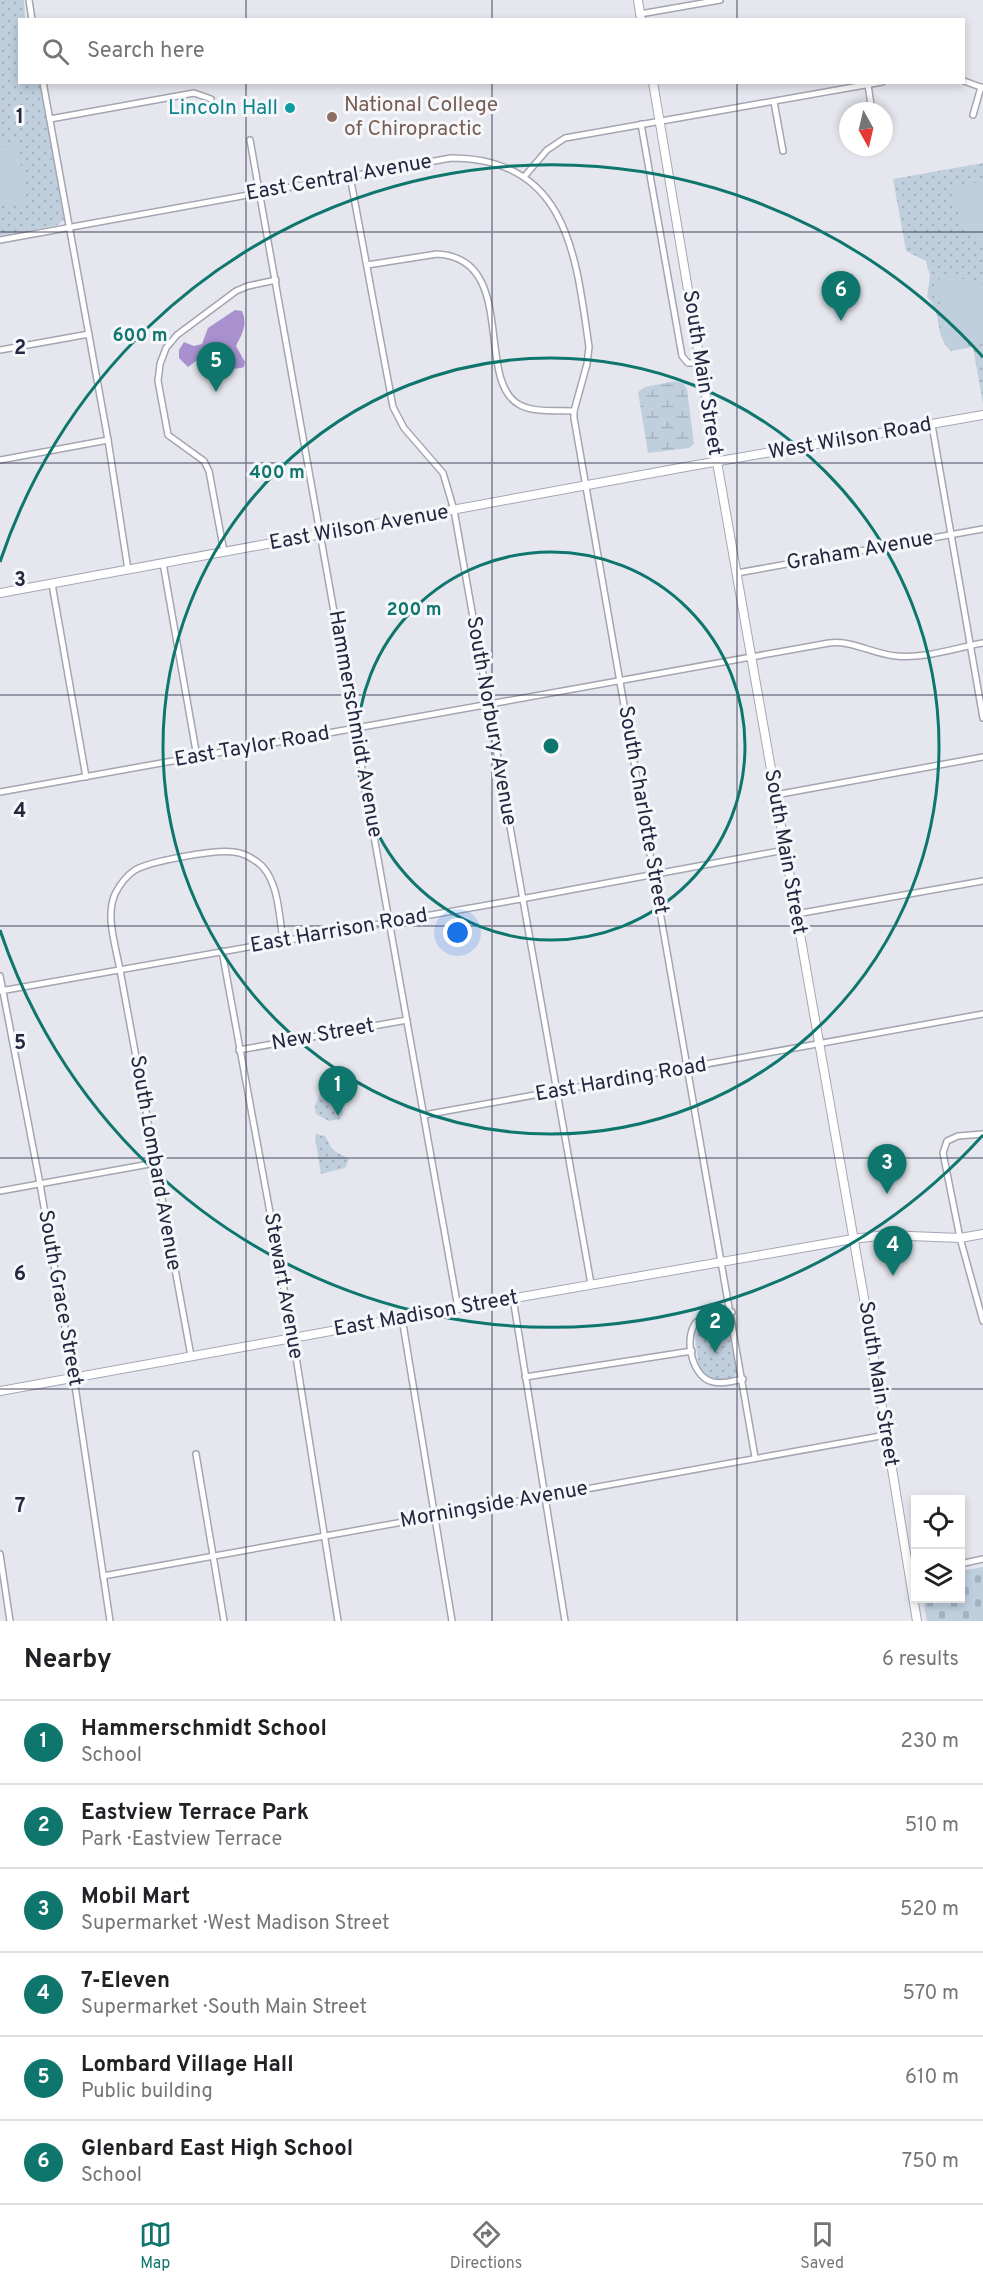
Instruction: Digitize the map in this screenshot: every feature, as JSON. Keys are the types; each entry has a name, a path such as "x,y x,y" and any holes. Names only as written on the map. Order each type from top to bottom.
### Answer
{"street":[{"path":"29,0 32,18"},
{"path":"638,0 641,17 720,0"},
{"path":"965,82 982,87 973,115"},
{"path":"43,84 108,440 128,570"},
{"name":"South Main Street","path":"653,84 818,1044 911,1567"},
{"path":"525,177 546,150 565,138 873,84"},
{"path":"868,85 871,102"},
{"path":"50,119 194,93 212,99"},
{"path":"774,102 783,151"},
{"path":"641,124 682,356 688,363 701,363"},
{"name":"Hammerschmidt Avenue","path":"250,140 458,1308"},
{"name":"East Central Avenue","path":"0,240 438,160 467,158 490,162 525,177"},
{"name":"South Norbury Avenue","path":"350,176 393,407 404,428 443,473 454,510 591,1284"},
{"name":"South Charlotte Street","path":"525,177 545,196 557,213 570,241 573,254 589,352 574,411 732,1312 755,1457"},
{"path":"367,265 437,254 448,255 466,263 480,278 485,290 501,377 507,394 515,402 527,408 574,411"},
{"path":"224,552 213,482 209,471 204,461 168,435 158,381 160,364 166,348 177,335 220,302 244,287 276,280"},
{"path":"0,350 89,334"},
{"name":"West Wilson Road","path":"717,462 983,416"},
{"path":"932,424 983,718"},
{"path":"0,460 108,440"},
{"name":"East Wilson Avenue","path":"0,593 717,462"},
{"name":"Graham Avenue","path":"737,573 983,529"},
{"path":"163,563 197,757"},
{"path":"52,584 86,777"},
{"name":"East Taylor Road","path":"0,792 835,642 857,645 879,654 905,657 983,643"},
{"path":"775,795 983,757"},
{"name":"East Harrison Road","path":"1,990 522,899 785,850"},
{"name":"South Lombard Avenue","path":"191,1356 111,918 113,898 121,883 130,873 151,863 219,851 240,853 254,860 266,871 272,884 283,940"},
{"path":"796,914 983,881"},
{"name":"Stewart Avenue","path":"222,951 293,1338 338,1621"},
{"name":"South Grace Street","path":"0,976 74,1378 110,1621"},
{"name":"East Harding Road","path":"424,1115 983,1014"},
{"name":"New Street","path":"239,1050 407,1020"},
{"path":"983,1134 958,1136 947,1141 943,1153 960,1238 983,1321"},
{"path":"0,1191 155,1163"},
{"name":"East Madison Street","path":"0,1391 853,1239 885,1235 960,1238 983,1234"},
{"path":"513,1298 565,1621"},
{"path":"732,1312 702,1318 695,1324 691,1332 692,1351 696,1368 709,1381 721,1383 743,1379"},
{"path":"402,1318 452,1621"},
{"path":"525,1377 692,1351"},
{"name":"Morningside Avenue","path":"103,1576 886,1435"},
{"path":"196,1454 224,1621"},
{"path":"0,1554 10,1621"},
{"path":"965,1563 983,1559"},
{"name":"South Main Street","path":"915,1603 916,1621"}],"green space":[{"path":"0,0 24,0 25,18 18,18 18,84 40,84 64,220 57,225 0,236"},
{"path":"17,144 27,201 0,206 0,147"},
{"path":"983,163 983,404 973,347 951,351 945,345 935,311 927,297 930,276 926,261 906,251 893,179"},
{"path":"983,182 983,240 970,230 960,217 950,186"},
{"path":"947,277 971,280 983,285 983,339 967,341 967,344 956,347 943,338 941,327 944,325 936,280"},
{"path":"676,381 684,384 687,389 694,444 689,448 648,453 638,392 645,387"},
{"path":"330,1090 341,1101 343,1114 340,1119 329,1121 316,1114 315,1106 321,1091"},
{"path":"316,1134 325,1136 333,1150 349,1159 345,1168 321,1174"},
{"path":"722,1316 729,1323 737,1373 733,1378 720,1379 712,1378 700,1371 694,1333 703,1321"},
{"path":"983,1567 983,1621 927,1621 924,1603 965,1603 965,1570"}],"shaded area":[{"path":"235,310 242,311 244,316 244,329 236,346 245,362 244,367 227,368 200,358 188,367 179,358 179,350 184,342 194,346 202,344 208,328"}],"place":[{"name":"Lincoln Hall","path":"290,108"},
{"name":"National College of Chiropractic","path":"332,117"},
{"name":"Glenbard East High School","path":"841,321"},
{"name":"Lombard Village Hall","path":"216,392"},
{"name":"Hammerschmidt School","path":"338,1116"},
{"name":"Mobil Mart","path":"887,1194"},
{"name":"7-Eleven","path":"893,1276"},
{"name":"Eastview Terrace Park","path":"715,1353"}]}
